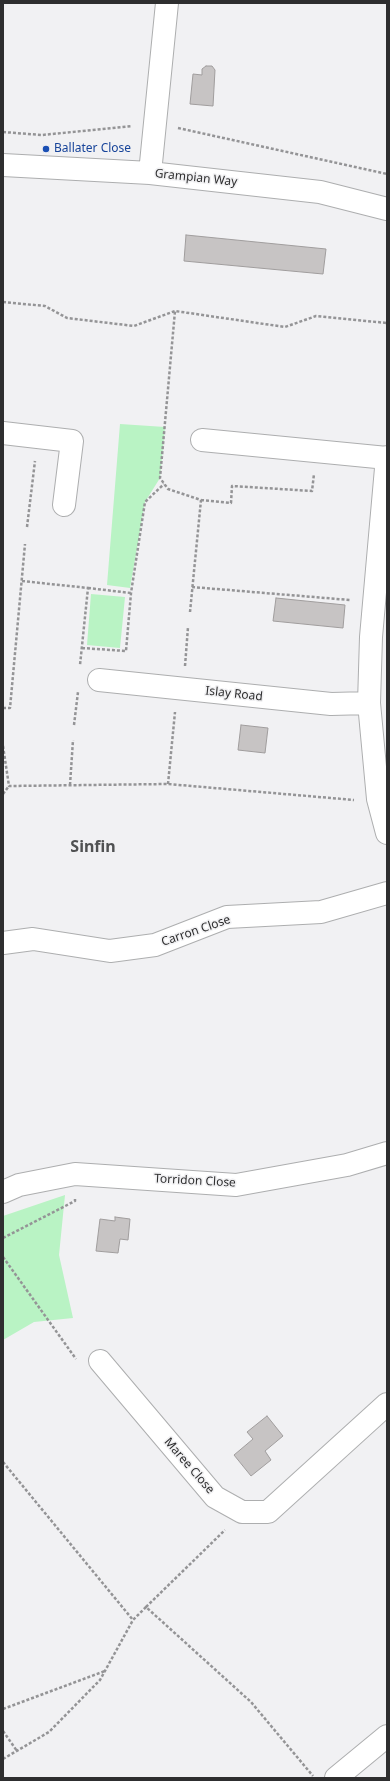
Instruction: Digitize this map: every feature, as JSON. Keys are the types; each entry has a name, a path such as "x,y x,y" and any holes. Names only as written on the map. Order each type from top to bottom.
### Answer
{"street":[{"path":"150,172 167,3"},
{"name":"Grampian Way","path":"3,165 150,172 320,192 387,208"},
{"path":"3,433 72,441 64,505"},
{"path":"202,440 387,458 374,602 379,637 369,703 378,799 387,833"},
{"name":"Islay Road","path":"99,680 331,704 369,703"},
{"name":"Carron Close","path":"3,943 33,939 110,951 156,945 227,917 321,912 387,892"},
{"name":"Torridon Close","path":"3,1192 19,1185 75,1174 236,1185 347,1165 387,1153"},
{"name":"Maree Close","path":"100,1362 215,1497 242,1512 268,1512 387,1404"},
{"path":"336,1778 387,1736"}],"path":[{"path":"3,132 42,135 155,123 387,174"},
{"path":"3,302 45,306 68,318 134,326 175,311 286,327 316,316 387,323"},
{"path":"175,311 160,478 168,489 201,500 231,503 232,486 312,491 316,451"},
{"path":"26,528 38,437"},
{"path":"82,648 126,651 131,593 145,502 164,484"},
{"path":"190,612 201,500"},
{"path":"3,708 10,708 25,544"},
{"path":"22,582 131,593"},
{"path":"192,587 374,602"},
{"path":"80,669 88,588"},
{"path":"168,784 188,627"},
{"path":"74,725 78,690"},
{"path":"70,785 73,740"},
{"path":"3,746 9,786 3,794"},
{"path":"9,786 168,784 353,800 378,799"},
{"path":"3,1238 75,1201 75,1174"},
{"path":"3,1256 78,1362 100,1362"},
{"path":"3,1462 133,1620"},
{"path":"3,1759 49,1732 100,1680 133,1620 242,1512"},
{"path":"146,1607 251,1702 314,1778"},
{"path":"3,1708 106,1670"},
{"path":"3,1731 17,1751"}],"green space":[{"path":"120,424 165,427 160,478 145,502 130,588 107,585"},
{"path":"91,594 125,597 120,648 87,645"},
{"path":"65,1195 59,1255 73,1318 34,1322 3,1340 3,1216"}],"building":[{"path":"206,66 212,66 215,70 213,106 190,104 193,74 202,75 202,69"},
{"path":"186,235 326,249 323,274 184,261"},
{"path":"276,598 345,605 343,628 273,621"},
{"path":"241,725 268,728 265,753 238,750"},
{"path":"115,1217 130,1219 128,1240 120,1239 118,1253 96,1251 100,1219 115,1221"},
{"path":"267,1416 283,1436 265,1451 271,1460 251,1476 234,1455 253,1439 247,1432"}],"place":[{"name":"Ballater Close","path":"46,149"}],"district":[{"name":"Sinfin","path":"93,847"}]}
